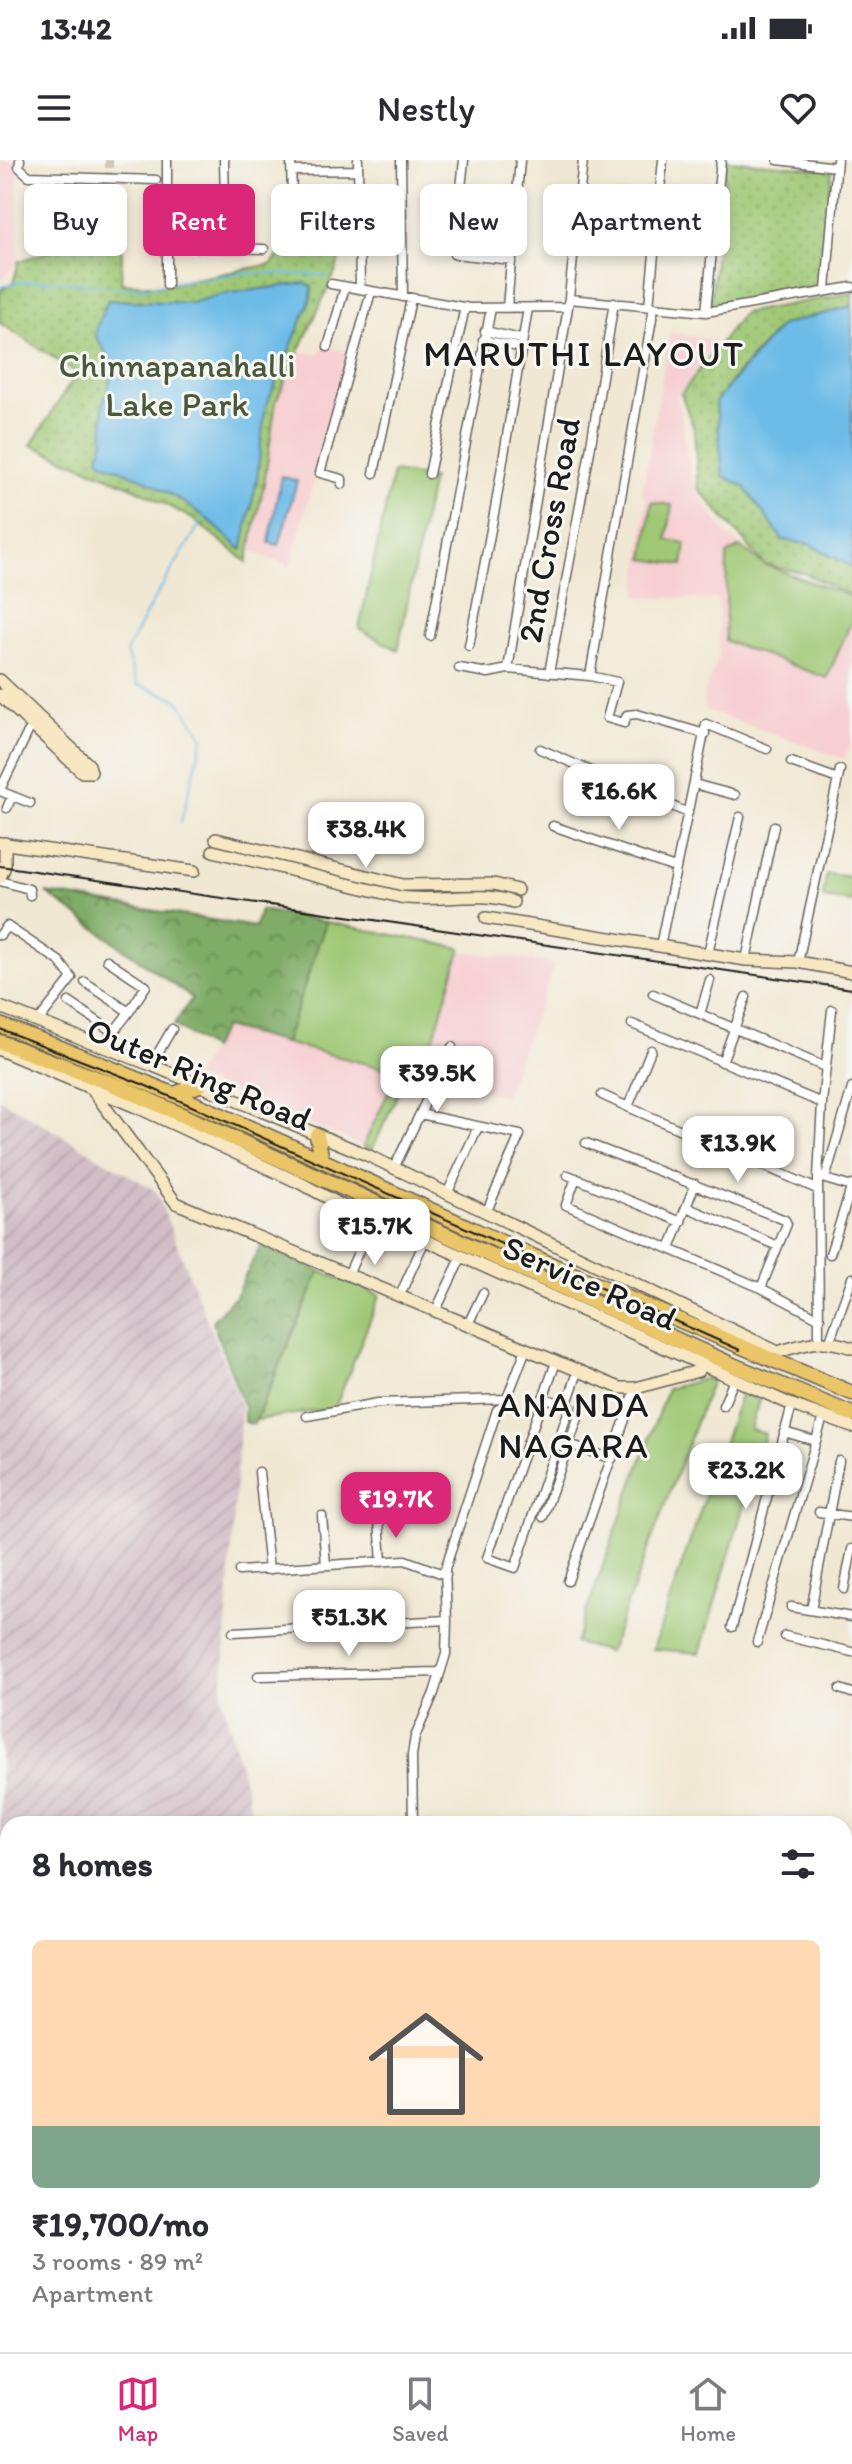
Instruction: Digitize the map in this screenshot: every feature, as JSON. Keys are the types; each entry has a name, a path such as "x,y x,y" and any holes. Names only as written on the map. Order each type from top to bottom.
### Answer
{"highway":[{"name":"Outer Ring Road","path":"0,1025 174,1094 479,1232 773,1356 852,1393"},
{"name":"Outer Ring Road","path":"0,1042 120,1087 705,1359 852,1414"},
{"path":"174,1094 200,1085"},
{"path":"317,1135 322,1160"}],"street":[{"path":"20,160 19,167 29,176 156,180"},
{"path":"166,184 167,160"},
{"path":"224,160 225,184"},
{"path":"291,160 292,184"},
{"path":"374,473 407,298 401,160"},
{"path":"464,160 454,254 512,260"},
{"path":"507,307 520,160"},
{"path":"508,669 569,303 583,160"},
{"path":"590,676 651,306 663,160"},
{"path":"706,312 721,160"},
{"path":"778,160 837,163 826,290"},
{"path":"292,171 358,165"},
{"path":"255,249 264,249"},
{"path":"165,256 167,285"},
{"path":"360,256 360,289"},
{"path":"331,284 465,307 528,308 614,302 706,312 852,287"},
{"path":"328,347 345,287"},
{"path":"342,484 342,479 320,473 371,292"},
{"name":"2nd Cross Road","path":"549,673 614,302"},
{"path":"429,474 465,307"},
{"path":"430,636 491,308"},
{"path":"469,646 528,308"},
{"path":"484,336 523,348"},
{"path":"484,336 517,338"},
{"path":"459,668 488,673 508,669 590,676 617,682 607,718 624,723 627,715 637,714 705,734"},
{"path":"0,680 89,765 91,772 82,772 0,695"},
{"path":"660,946 706,724 767,749"},
{"path":"28,732 0,791 30,803"},
{"path":"540,749 688,813"},
{"path":"791,762 839,774 798,962"},
{"path":"694,784 735,795"},
{"path":"7,808 12,796"},
{"path":"708,953 740,817"},
{"path":"553,826 675,868"},
{"path":"746,960 774,826"},
{"path":"30,895 29,889 0,880 5,866 2,843 194,871"},
{"path":"214,845 410,886 494,884 515,896"},
{"path":"486,918 746,960 798,962 852,972"},
{"path":"0,935 7,926 59,961 72,978 39,1020"},
{"path":"103,1046 146,986 107,960"},
{"path":"700,1014 710,980"},
{"path":"85,982 129,1012"},
{"path":"653,994 825,1067"},
{"path":"722,1062 746,997"},
{"path":"69,1002 113,1032"},
{"name":"Service Road","path":"0,1007 200,1085 394,1168 773,1356"},
{"path":"821,1178 822,1103 832,1010"},
{"path":"632,1024 822,1103"},
{"path":"151,1065 172,1029"},
{"path":"394,1168 452,1047"},
{"name":"Service Road","path":"0,1050 141,1109 373,1219 705,1359 734,1380 852,1427"},
{"path":"628,1107 651,1050"},
{"path":"824,1341 820,1319 817,1189 852,1088"},
{"path":"93,1090 176,1203 620,1388 636,1388 698,1371 705,1359"},
{"path":"602,1095 817,1189"},
{"path":"420,1114 520,1135 486,1213"},
{"path":"447,1194 478,1127"},
{"path":"586,1143 783,1218 787,1224 761,1288"},
{"path":"681,1222 572,1177 566,1205 761,1288 820,1319"},
{"path":"821,1178 852,1186 830,1254"},
{"path":"670,1249 695,1184"},
{"path":"686,1207 778,1246"},
{"path":"348,1275 373,1219"},
{"path":"400,1295 425,1240"},
{"path":"436,1310 462,1256"},
{"path":"824,1341 852,1278"},
{"path":"468,1324 483,1293"},
{"path":"773,1356 824,1341 852,1348"},
{"path":"413,1816 412,1755 415,1737 434,1693 446,1654 445,1569 497,1410 504,1406 526,1349"},
{"path":"543,1397 570,1407 515,1568 487,1558 543,1397 556,1362"},
{"path":"566,1406 578,1372"},
{"path":"723,1406 734,1380"},
{"path":"568,1581 636,1388"},
{"path":"307,1416 378,1403 507,1399"},
{"path":"732,1627 792,1405"},
{"path":"543,1517 582,1407"},
{"path":"757,1642 823,1417"},
{"path":"784,1432 815,1441"},
{"path":"569,1444 612,1459"},
{"path":"811,1610 839,1461"},
{"path":"259,1472 269,1570"},
{"path":"819,1512 852,1517"},
{"path":"322,1516 326,1565"},
{"path":"379,1520 382,1562"},
{"path":"844,1589 852,1549"},
{"path":"239,1571 405,1560 446,1575"},
{"path":"791,1607 852,1617"},
{"path":"233,1632 447,1620"},
{"path":"785,1636 852,1652"},
{"path":"258,1676 440,1672"},
{"path":"840,1689 852,1693"}],"shaded area":[{"path":"0,160 18,160 19,261 0,282"},
{"path":"670,333 716,341 678,396 692,486 727,535 765,565 852,597 852,740 845,759 705,710 703,696 719,656 718,599 637,597 646,500 642,492"},
{"path":"322,347 349,352 290,566 250,551 276,401 298,352 320,354"},
{"path":"461,951 555,964 505,1096 422,1076"},
{"path":"224,1027 398,1072 363,1146 195,1077"},
{"path":"0,1099 156,1191 241,1406 222,1697 253,1816 0,1816"}],"green space":[{"path":"726,160 832,170 819,285 710,307 716,256 730,256 730,184 723,184"},
{"name":"Chinnapanahalli Lake Park","path":"35,256 122,256 121,283 159,286 272,264 279,256 340,256 336,271 276,401 264,484 247,562 193,519 133,487 31,445 77,373 0,323 0,290 13,283 19,261"},
{"path":"852,293 852,306 781,325 716,401 723,475 744,486 783,540 809,544 852,567 852,596 804,573 765,565 698,488 694,429 681,394 743,313"},
{"path":"393,472 432,478 398,650 359,629"},
{"path":"652,502 672,505 667,540 686,543 683,565 644,559"},
{"path":"740,547 765,565 852,597 852,620 827,678 725,641 727,554"},
{"path":"826,874 852,877 852,902 823,898"},
{"path":"46,893 255,927 260,910 326,922 285,1043 224,1027 211,1049 174,1025 192,998"},
{"path":"326,922 461,948 422,1076 407,1074 372,1150 363,1146 398,1072 285,1043"},
{"path":"261,1245 320,1271 254,1424 244,1422 244,1407 212,1321 235,1296"},
{"path":"320,1271 380,1295 335,1408 256,1420"},
{"path":"707,1378 712,1380 609,1652 575,1643 667,1389"},
{"path":"741,1392 759,1401 750,1429 765,1434 700,1653 653,1649"}],"water":[{"path":"306,283 312,287 311,298 265,409 257,479 242,550 185,503 144,479 104,463 99,457 104,441 103,405 114,366 96,337 97,326 108,300 191,303 223,294"},
{"path":"852,306 852,567 809,544 783,540 744,486 723,476 716,401 781,325"},
{"path":"281,476 297,481 279,545 269,543"}],"waterway":[{"path":"172,283 242,273 322,275 328,278"},
{"path":"0,287 33,281 134,288 165,284"},
{"path":"181,822 203,737 178,699 137,685 126,652 205,516"}],"tunnel":[{"path":"109,160 109,180"}],"railway":[{"path":"0,866 852,989"},
{"path":"0,1029 142,1084 740,1350"}],"district":[{"name":"MARUTHI LAYOUT","path":"584,353"},
{"name":"ANANDA NAGARA","path":"574,1424"}]}
